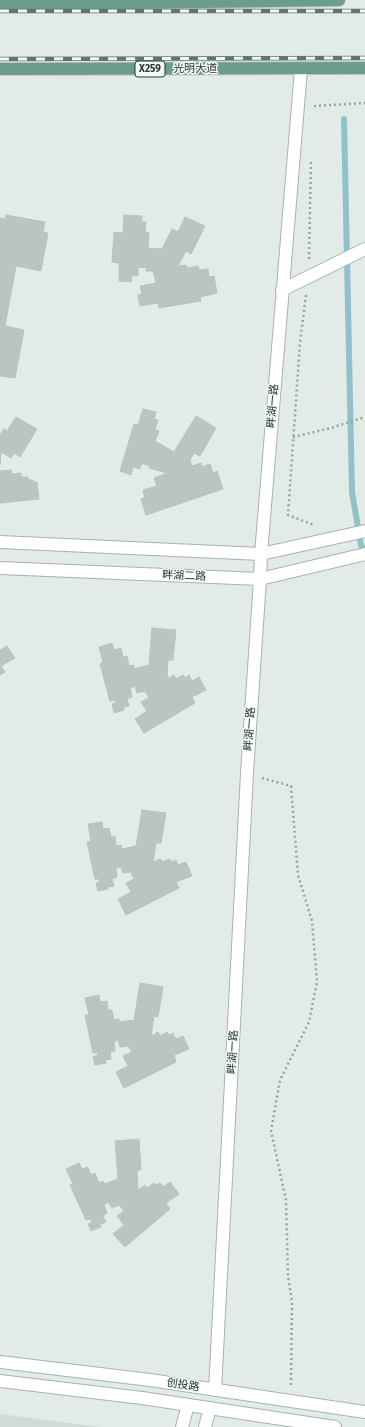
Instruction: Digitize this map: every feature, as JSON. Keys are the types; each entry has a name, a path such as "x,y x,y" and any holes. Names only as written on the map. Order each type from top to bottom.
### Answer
{"main road":[{"path":"0,5 339,0"},
{"name":"光明大道","path":"0,69 365,68"}],"street":[{"name":"畔湖一路","path":"215,1390 247,773 260,579 260,554 301,69"},
{"path":"282,290 365,249"},
{"path":"0,542 260,554 365,531"},
{"name":"畔湖二路","path":"0,568 260,579 365,554"},
{"name":"创投路","path":"0,1362 150,1380 365,1412"},
{"name":"创投路","path":"0,1381 210,1408 335,1427"},
{"path":"182,1427 188,1405"},
{"path":"205,1427 210,1408"}],"path":[{"path":"313,106 365,103"},
{"path":"309,261 312,152"},
{"path":"306,291 300,343 288,516 319,527"},
{"path":"293,437 341,425 365,417"},
{"path":"247,773 291,786 298,875 312,922 317,982 309,1022 280,1080 271,1131 286,1200 288,1276 292,1302 290,1401"}],"shaded area":[{"path":"0,1414 101,1427 0,1427"}],"building":[{"path":"6,215 45,222 43,232 48,233 41,271 16,266 5,326 24,330 15,378 0,376 0,218 5,219"},
{"path":"124,215 142,216 142,222 146,222 145,232 149,233 148,248 162,249 172,229 178,232 185,217 205,226 191,254 186,251 178,266 186,265 187,268 198,266 199,270 208,269 209,277 214,276 217,293 200,297 201,301 159,308 158,303 140,306 138,295 142,294 140,286 156,283 153,271 146,271 147,268 138,267 138,276 132,275 131,282 119,281 119,263 112,262 114,232 123,233"},
{"path":"143,409 156,412 154,419 158,420 155,430 159,431 155,441 174,452 196,416 216,428 200,456 194,453 190,460 192,466 201,463 202,467 210,464 213,473 217,471 223,489 146,515 141,499 145,497 143,490 157,486 154,478 167,473 149,468 150,466 142,463 140,469 133,467 131,475 120,471 134,424 138,425"},
{"path":"16,417 37,429 20,457 14,453 11,458 1,452 0,465 0,435 4,429 7,431"},
{"path":"11,470 11,474 21,473 21,477 28,477 28,480 37,482 39,499 0,503 0,471"},
{"path":"152,628 176,630 173,660 168,660 167,679 174,675 176,679 183,675 185,678 189,675 192,681 199,677 206,690 192,697 195,703 144,733 135,719 147,711 141,702 149,698 145,691 137,693 135,686 130,688 132,697 127,699 129,706 124,707 124,710 114,713 112,704 116,703 115,700 110,701 100,664 103,663 99,647 112,643 114,650 121,648 123,657 127,656 129,666 134,665 134,669 149,665"},
{"path":"7,646 15,658 1,666 5,672 0,675 0,650"},
{"path":"142,810 166,813 161,843 156,843 153,862 161,859 162,862 170,859 171,862 176,860 178,865 186,862 192,876 176,882 179,888 126,915 118,899 131,892 126,883 134,879 131,872 123,873 121,867 116,868 117,877 112,879 114,886 98,891 96,883 100,882 99,879 95,879 87,842 91,841 88,824 102,822 103,829 109,828 111,837 115,836 116,846 121,845 122,849 136,846"},
{"path":"140,983 163,987 158,1017 154,1016 151,1036 158,1032 160,1036 167,1032 169,1035 173,1033 176,1039 183,1036 189,1049 174,1055 176,1062 124,1088 116,1072 128,1066 123,1056 132,1052 128,1046 120,1047 118,1040 114,1042 115,1051 110,1052 111,1059 105,1060 106,1063 95,1065 93,1057 98,1055 97,1052 93,1053 85,1015 89,1015 85,998 99,995 100,1002 107,1001 108,1010 112,1010 114,1020 119,1019 119,1022 134,1020"},
{"path":"139,1139 141,1170 137,1170 138,1190 145,1185 147,1188 154,1183 156,1185 160,1183 163,1187 170,1182 179,1194 166,1203 170,1209 125,1247 113,1234 124,1225 117,1216 124,1211 119,1205 112,1208 108,1202 104,1205 107,1213 103,1216 106,1222 100,1224 101,1227 91,1231 88,1224 92,1222 90,1219 86,1220 70,1185 73,1184 66,1169 79,1163 82,1169 88,1167 91,1175 95,1173 99,1183 103,1181 105,1184 118,1179 115,1141"}],"waterway":[{"path":"344,119 352,492 361,545 365,553"}],"railway":[{"path":"0,11 365,11"},
{"path":"0,59 365,58"}]}
